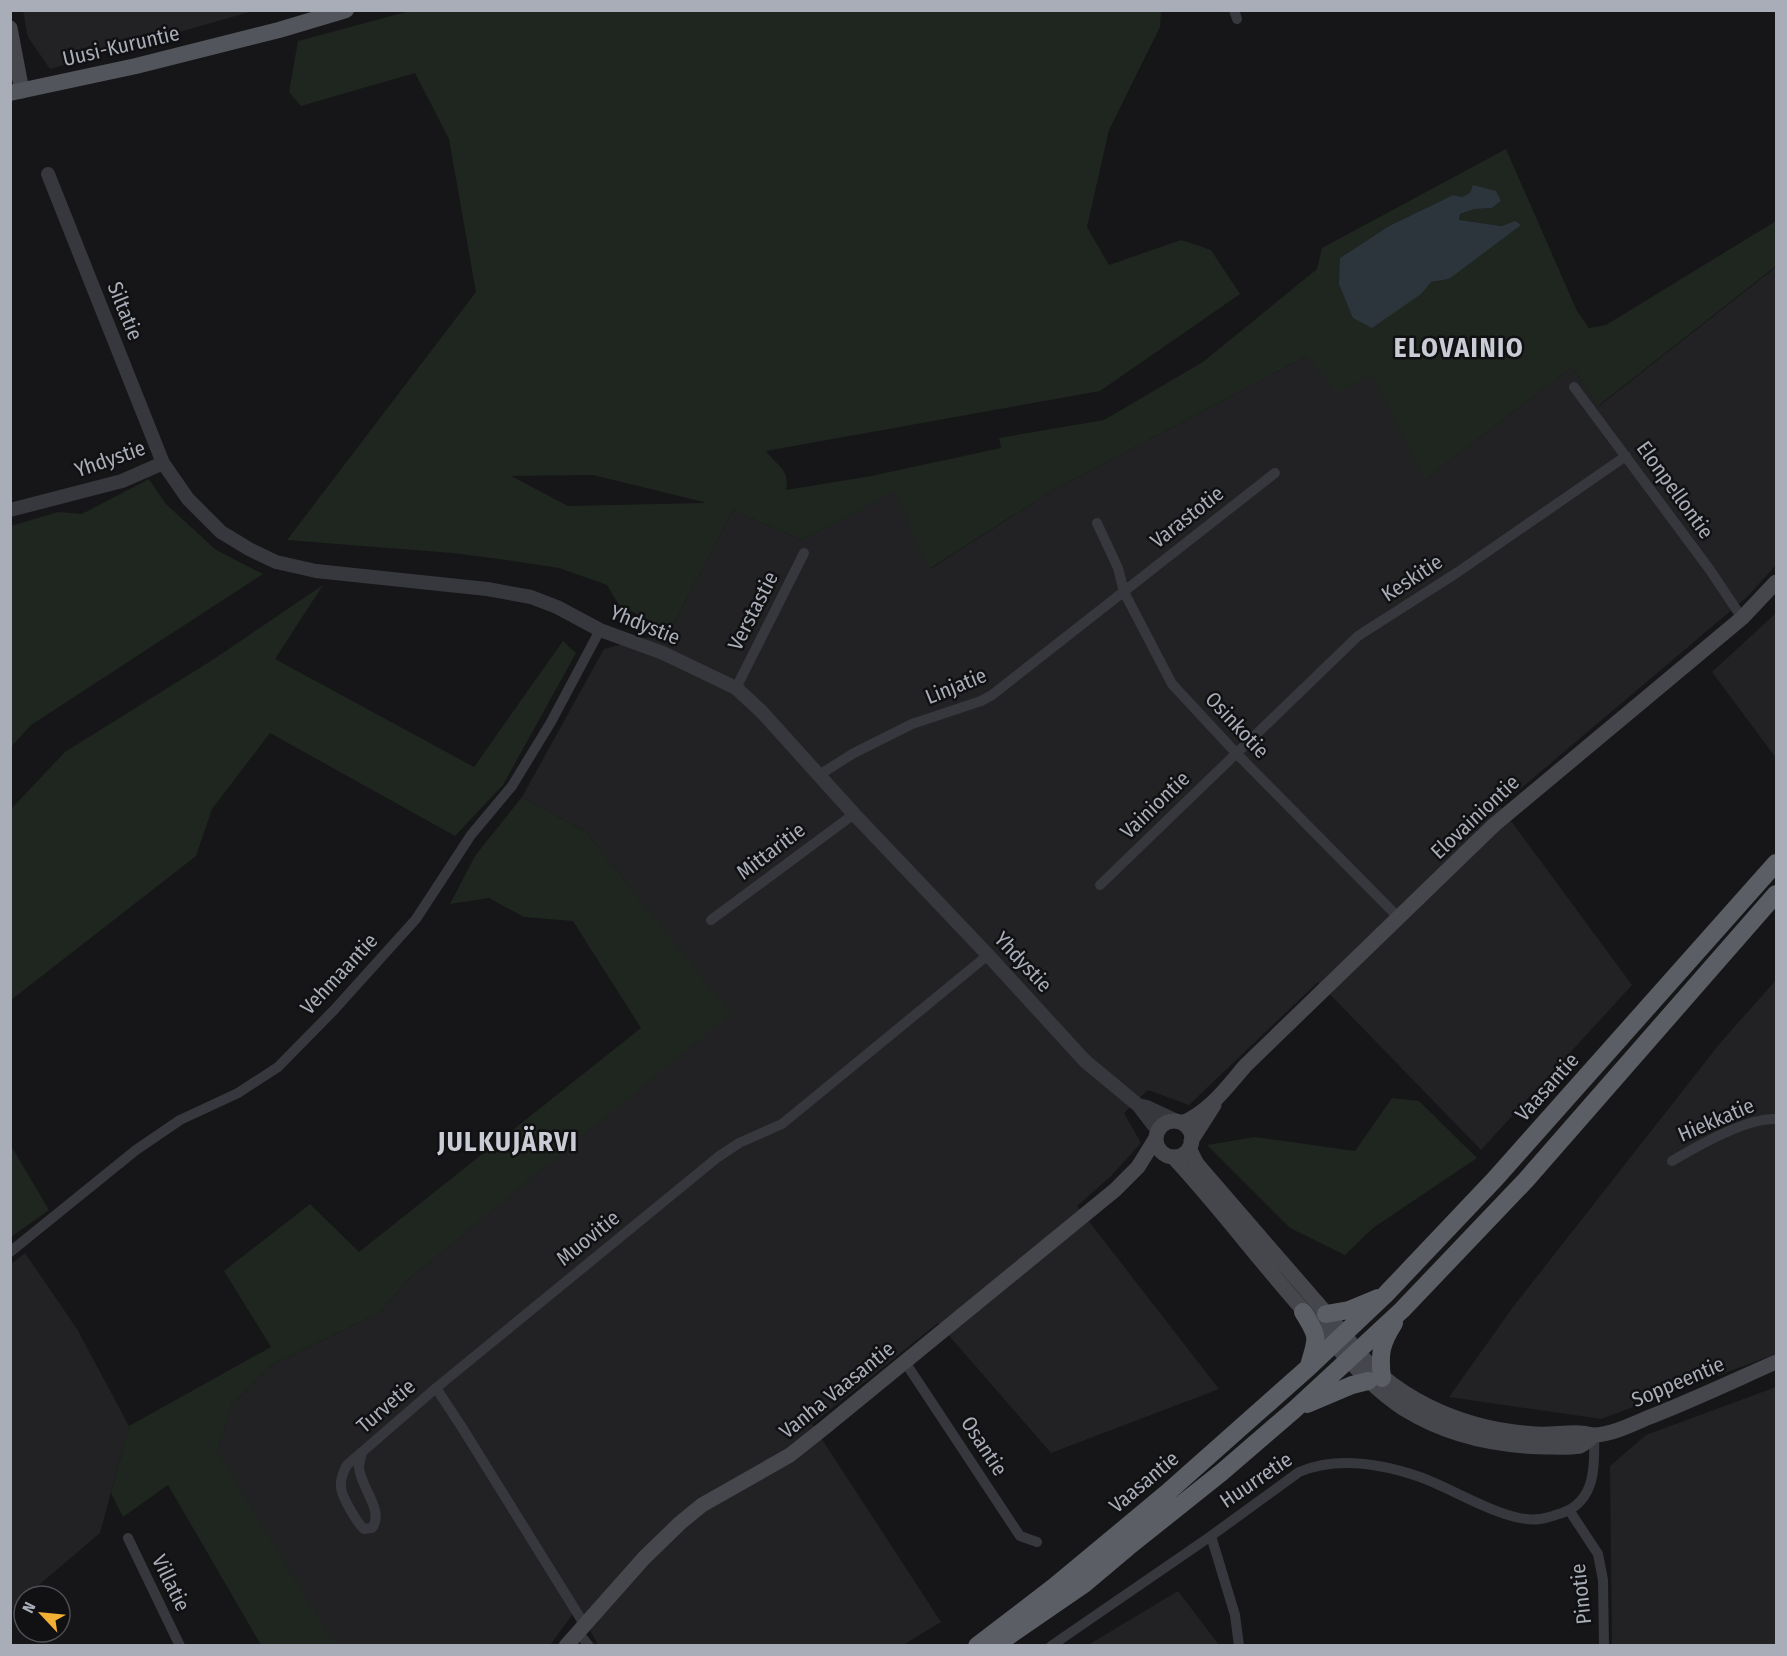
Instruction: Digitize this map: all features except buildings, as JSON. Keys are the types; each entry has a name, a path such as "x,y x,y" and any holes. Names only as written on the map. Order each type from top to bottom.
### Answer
{"highway":[{"name":"Vaasantie","path":"977,1646 1054,1587 1144,1512 1309,1367 1385,1295 1495,1179 1776,863"},
{"name":"Vaasantie","path":"996,1646 1084,1584 1222,1472 1294,1410 1402,1310 1526,1180 1776,894"},
{"path":"1326,1314 1349,1310 1385,1295"},
{"path":"1294,1410 1325,1395 1375,1379 1386,1335 1402,1310"},
{"path":"1304,1312 1317,1337 1309,1367"}],"main road":[{"name":"Uusi-Kuruntie","path":"16,92 136,66 279,30 346,10"},
{"path":"10,28 16,92"},
{"name":"Elovainiontie","path":"1179,1122 1190,1120 1216,1099 1245,1066 1494,825 1742,618 1776,582"},
{"name":"Elovainiontie","path":"1190,1145 1208,1117 1216,1099"},
{"path":"1179,1122 1189,1130 1190,1145 1197,1164 1326,1314 1339,1339 1304,1312 1199,1186 1169,1156 1158,1149 1157,1135 1164,1124 1179,1122"},
{"name":"Vanha Vaasantie","path":"566,1646 644,1558 680,1523 702,1505 790,1455 905,1362 1115,1190 1138,1167 1157,1135"},
{"path":"1169,1156 1182,1155 1190,1145"},
{"name":"Vanha Vaasantie","path":"1138,1167 1169,1156"},
{"name":"Soppeentie","path":"1339,1339 1351,1356 1375,1379 1422,1404 1488,1427 1538,1435 1581,1433 1594,1435 1619,1429 1776,1362"}],"street":[{"name":"Siltatie","path":"48,174 163,463"},
{"name":"Elonpellontie","path":"1574,387 1710,570 1742,618"},
{"name":"Keskitie","path":"1237,754 1358,636 1458,572 1626,456"},
{"name":"Yhdystie","path":"10,510 122,481 163,463 188,499 221,532 276,562 316,571 531,597 557,607 600,630 663,653 736,688 761,711 1084,1061 1138,1105 1157,1135"},
{"name":"Varastotie","path":"1124,592 1275,473"},
{"name":"Osinkotie","path":"1097,523 1118,568 1124,592 1172,684 1237,754 1399,918"},
{"name":"Verstastie","path":"736,688 804,553"},
{"name":"Linjatie","path":"819,775 854,753 912,724 981,701 992,695 1124,592"},
{"name":"Vehmaantie","path":"10,1251 136,1150 180,1120 238,1093 279,1066 334,1010 416,919 471,835 512,786 551,722 600,630"},
{"name":"Vainiontie","path":"1100,885 1237,754"},
{"name":"Mittaritie","path":"711,920 854,814"},
{"name":"Muovitie","path":"436,1388 718,1157 739,1143 782,1124 988,955"},
{"name":"Yhdystie","path":"1138,1105 1148,1107 1179,1122"},
{"name":"Hiekkatie","path":"1672,1161 1700,1144 1742,1126 1767,1118 1776,1119"},
{"name":"Osantie","path":"905,1362 1020,1536 1037,1542"},
{"name":"Turvetie","path":"362,1453 358,1466 376,1514 376,1522 372,1528 364,1529 358,1524 341,1488 342,1476 347,1465 436,1388"},
{"path":"436,1388 463,1429 581,1628 589,1646"},
{"name":"Huurretie","path":"1051,1646 1211,1536 1299,1472 1338,1462 1379,1467 1420,1477 1471,1501 1523,1518 1539,1520 1569,1510 1587,1493 1595,1461 1594,1435"},
{"name":"Pinotie","path":"1569,1510 1598,1554 1603,1580 1604,1646"},
{"path":"1211,1536 1235,1615 1239,1646"},
{"name":"Villatie","path":"128,1538 180,1646"}],"shaded area":[{"path":"23,10 253,11 50,69 28,37"},
{"path":"410,11 1161,11 1160,27 1109,130 1087,227 1109,265 1181,240 1211,250 1240,294 1100,391 766,451 782,468 786,477 786,490 871,476 1001,448 999,438 1104,420 1203,362 1317,269 1322,248 1506,149 1577,311 1589,328 1606,325 1776,221 1776,266 1598,406 1572,367 1424,480 1371,374 1337,393 1307,356 1050,492 929,569 895,492 801,540 733,510 670,631 619,605 607,585 559,568 452,553 287,540 476,292 449,139 415,73 301,106 289,92 298,41","holes":["1470,193 1501,201 1492,208 1475,209 1460,214 1459,220 1502,226 1515,222 1449,279 1431,282 1340,258 1389,226 1453,195 1462,197","593,475 704,502 704,503 568,506 511,476"]},
{"path":"1473,185 1496,191 1501,201 1492,208 1475,209 1460,214 1459,220 1502,226 1515,221 1521,225 1449,279 1431,282 1421,294 1372,328 1353,318 1339,284 1340,258 1389,226 1453,195 1462,197 1470,193"},
{"path":"1776,267 1776,565 1747,597 1500,806 1632,985 1481,1150 1318,982 1189,1105 1148,1090 1124,1113 1141,1143 1110,1177 1077,1206 1219,1389 1051,1453 938,1323 812,1424 941,1622 903,1645 599,1646 577,1608 550,1645 330,1645 217,1451 232,1405 271,1365 379,1313 409,1279 730,1014 586,832 522,797 604,649 670,631 733,510 801,540 895,491 930,569 1050,492 1307,356 1371,374 1425,479 1572,367 1599,406"},
{"path":"149,479 166,504 216,550 263,574 31,725 11,747 11,526 58,512 82,514"},
{"path":"323,585 275,659 474,767 563,641 576,653 503,785 455,836 270,733 212,809 196,856 11,1000 11,809 65,752 214,659"},
{"path":"1776,613 1776,758 1712,672"},
{"path":"522,797 586,832 731,1014 409,1279 379,1313 271,1365 232,1405 217,1451 335,1645 261,1645 168,1485 123,1517 111,1493 129,1426 271,1347 224,1271 310,1204 359,1252 641,1028 573,921 524,917 489,898 450,904 475,856"},
{"path":"1776,980 1776,1354 1601,1419 1449,1397 1513,1307 1721,1042"},
{"path":"1392,1098 1419,1101 1477,1158 1373,1228 1345,1255 1290,1228 1207,1145 1255,1137 1355,1151"},
{"path":"10,1144 49,1210 11,1237 10,1237"},
{"path":"25,1253 77,1329 129,1426 100,1533 40,1584 12,1584 11,1610 10,1265"},
{"path":"1776,1387 1776,1645 1612,1645 1610,1466 1646,1435"},
{"path":"1178,1591 1219,1645 1088,1645"}],"district":[{"name":"ELOVAINIO","path":"1459,348"},
{"name":"JULKUJÄRVI","path":"508,1142"}]}
